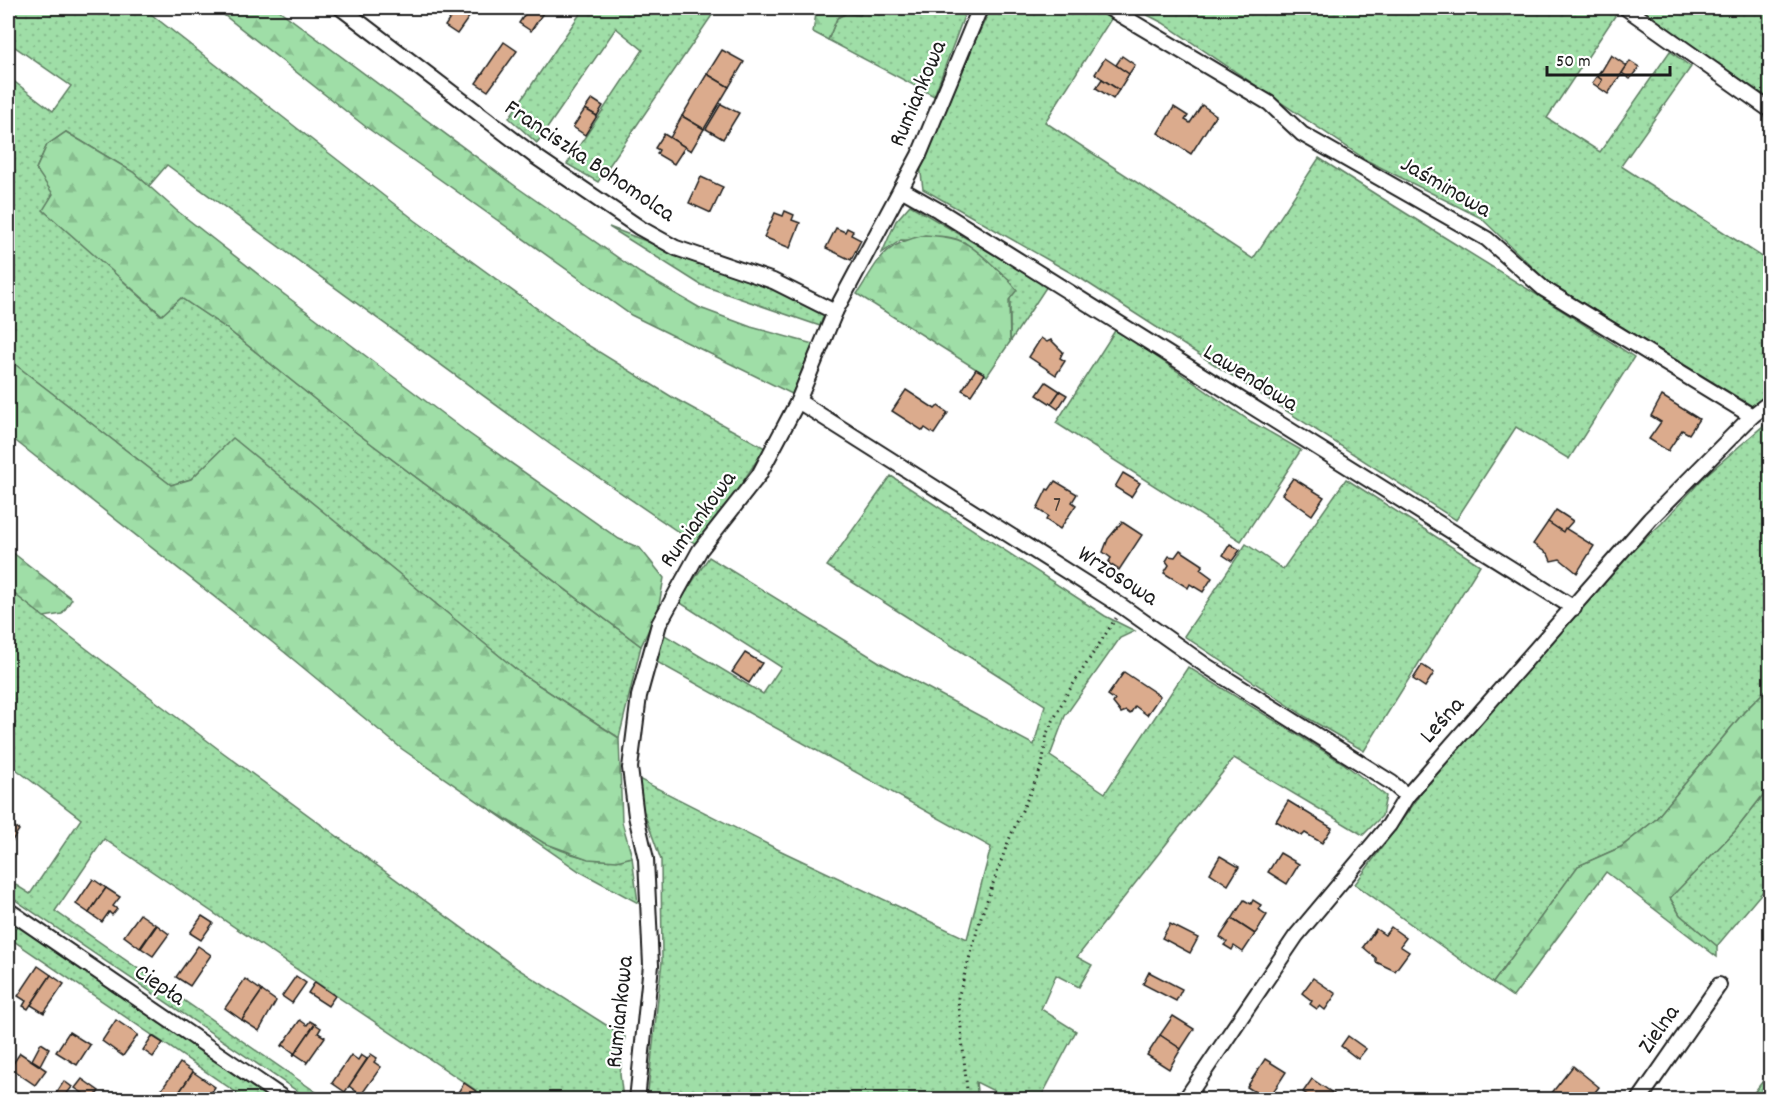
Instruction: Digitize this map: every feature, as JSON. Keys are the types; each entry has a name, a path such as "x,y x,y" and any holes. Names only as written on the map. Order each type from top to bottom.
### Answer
{"street":[{"name":"Franciszka Bohomolca","path":"341,8 536,157 640,228 676,248 773,280 835,312"},
{"name":"Rumiankowa","path":"637,1100 651,965 646,859 636,816 630,768 639,696 658,624 700,550 759,475 798,401 835,312 919,155 980,8"},
{"name":"Jaśminowa","path":"1109,8 1269,103 1302,134 1487,239 1544,289 1752,416"},
{"path":"1626,8 1770,110"},
{"name":"Lawendowa","path":"901,189 1574,608"},
{"name":"Wrzosowa","path":"798,401 1123,607 1205,665 1392,783 1407,796"},
{"name":"Leśna","path":"1185,1100 1296,936 1389,825 1407,796 1650,519 1752,416 1770,402"},
{"name":"Ciepła","path":"8,910 286,1100"},
{"name":"Zielna","path":"1639,1100 1719,986"}],"path":[{"path":"968,1100 958,998 981,917 1008,842 1042,766 1047,733 1065,697 1123,607"}],"green space":[{"path":"8,8 143,8 416,221 586,344 672,397 765,448 729,503 696,544 551,445 167,165 149,186 133,172 66,132 47,145 36,169 124,282 161,315 181,298 226,328 353,430 641,646 619,738 523,675 233,439 191,479 171,485 8,359 8,77 53,111 71,86 8,42"},
{"path":"215,8 276,8 518,188 640,273 700,308 751,327 813,344 792,394 631,315 366,127"},
{"path":"584,8 717,8 598,182 567,164 643,50 616,28 537,143 509,118"},
{"path":"817,8 866,8 860,15 846,13 837,18 828,40 813,32"},
{"path":"866,8 967,8 934,96 828,40 837,18 846,13 860,15"},
{"path":"991,8 1094,8 1111,19 1045,122 1253,259 1319,158 1634,357 1569,459 1516,427 1456,520 1080,278 923,189 920,166 946,101"},
{"path":"1134,8 1609,8 1617,13 1547,118 1600,152 1670,51 1691,67 1621,166 1770,262 1770,396 1752,406 1548,282 1481,218 1368,161 1163,23"},
{"path":"1637,8 1770,8 1770,99"},
{"path":"66,132 133,172 176,210 277,289 464,430 619,539 640,548 664,578 658,610 641,646 353,430 226,328 181,298 162,315 43,210 53,194 36,169 47,145"},
{"path":"910,205 1047,286 1010,342 1010,280 964,242 901,240 882,253 896,221"},
{"path":"609,227 785,294 824,314 820,326 701,285"},
{"path":"925,235 954,239 969,245 1007,278 1017,290 1009,300 1010,342 987,376 857,294 883,255 899,244"},
{"path":"1116,329 1250,421 1301,450 1241,541 1056,423"},
{"path":"8,359 171,485 191,479 233,438 523,675 619,738 622,822 632,857 617,861 588,859 544,843 482,804 402,749 272,642 8,435"},
{"path":"1770,420 1770,686 1744,712 1655,820 1621,847 1578,866 1493,983 1355,884 1416,801 1424,786 1610,572 1662,523 1706,475"},
{"path":"891,476 1105,616 1135,631 1120,638 1065,716 1050,756 1105,793 1188,667 1343,763 1386,796 1382,816 1363,835 1234,758 1077,957 1092,965 1079,987 1056,975 1041,1009 1076,1031 1040,1099 1010,1099 976,1082 978,1099 647,1100 662,961 661,860 642,807 637,778 775,848 967,939 991,847 655,661 665,635 763,694 781,667 679,602 709,557 881,663 1034,745 1045,705 827,566"},
{"path":"1346,479 1480,565 1364,751 1306,717 1184,636 1246,544 1283,569"},
{"path":"8,549 72,599 62,614 44,617 8,589"},
{"path":"8,589 221,751 518,969 625,1037 620,1074 623,1099 489,1099 104,839 55,911 326,1099 309,1099 8,895 8,880 30,894 81,819 8,763"},
{"path":"1770,686 1770,786 1735,831 1670,898 1680,915 1717,946 1717,957 1606,872 1513,997 1493,983 1578,866 1621,847 1655,820 1744,712"},
{"path":"1770,786 1770,883 1717,946 1680,915 1670,898 1735,831"},
{"path":"482,804 534,837 572,854 592,859 612,860 632,857 638,903 579,871"},
{"path":"8,919 272,1099 246,1099 8,937"},
{"path":"1770,1072 1770,1099 1749,1099"}],"building":[{"path":"457,8 464,8 472,13 457,34 445,26"},
{"path":"529,8 543,13 531,31 519,23"},
{"path":"504,42 517,51 488,91 476,83"},
{"path":"722,50 744,62 729,87 707,74"},
{"path":"1611,55 1627,66 1608,94 1598,87 1602,80 1598,77"},
{"path":"1122,56 1135,65 1129,74 1116,65"},
{"path":"1105,58 1129,74 1119,90 1095,74"},
{"path":"1630,61 1639,67 1630,79 1622,73"},
{"path":"1601,70 1598,77 1602,80 1598,87 1592,83"},
{"path":"707,74 729,87 704,129 682,116"},
{"path":"1102,79 1119,90 1113,99 1096,88"},
{"path":"592,99 603,106 597,116 585,109"},
{"path":"721,104 739,113 723,139 706,129"},
{"path":"1202,105 1216,115 1191,154 1158,133 1174,107 1188,116 1185,120 1190,123"},
{"path":"585,109 597,116 585,135 573,127"},
{"path":"682,116 704,129 691,151 670,138"},
{"path":"664,134 685,147 674,164 657,154 659,150 655,148"},
{"path":"701,177 723,187 711,213 689,203"},
{"path":"785,211 794,215 792,220 800,223 790,248 764,237 775,213 783,216"},
{"path":"836,228 845,232 847,228 853,231 851,235 861,240 851,260 826,248"},
{"path":"1041,338 1047,342 1051,340 1063,352 1060,358 1065,361 1056,375 1029,357"},
{"path":"976,369 985,374 971,395 962,390"},
{"path":"1046,382 1060,391 1051,404 1037,395"},
{"path":"906,390 935,409 938,406 948,413 934,434 925,428 923,431 892,411"},
{"path":"1060,391 1067,395 1058,409 1051,404"},
{"path":"1662,396 1699,419 1689,434 1682,430 1668,451 1649,439 1661,422 1651,416"},
{"path":"1123,473 1140,483 1131,497 1115,487"},
{"path":"1293,478 1324,497 1312,515 1282,494"},
{"path":"1055,481 1077,494 1072,502 1076,505 1060,529 1046,520 1048,516 1037,509 1047,489 1049,490"},
{"path":"1556,510 1573,521 1563,532 1548,522"},
{"path":"1122,522 1142,535 1119,570 1108,563 1111,558 1103,552 1108,539"},
{"path":"1548,522 1563,532 1565,528 1594,546 1577,573 1560,559 1551,561 1548,554 1533,544"},
{"path":"1230,544 1240,550 1232,561 1223,555"},
{"path":"1180,550 1203,565 1200,569 1212,578 1203,592 1190,584 1188,588 1164,573 1169,565 1166,561 1169,556 1175,557"},
{"path":"745,653 762,663 749,683 732,672"},
{"path":"1422,665 1434,673 1425,687 1413,679"},
{"path":"1124,672 1160,696 1147,715 1135,706 1130,714 1126,711 1121,713 1113,703 1115,700 1108,695"},
{"path":"1288,801 1332,828 1322,843 1305,833 1302,836 1276,821"},
{"path":"9,823 19,830 8,847 8,825"},
{"path":"1280,853 1299,864 1287,884 1268,872"},
{"path":"1220,856 1239,867 1228,885 1210,873"},
{"path":"93,879 106,888 89,913 76,904"},
{"path":"106,888 120,897 113,906 117,909 112,915 109,912 102,922 89,913"},
{"path":"1244,900 1251,904 1253,900 1261,905 1258,909 1267,915 1255,934 1232,919"},
{"path":"140,914 156,925 140,948 124,936"},
{"path":"202,916 213,923 201,940 190,933"},
{"path":"1232,919 1255,934 1243,952 1234,946 1232,950 1224,945 1227,942 1220,937"},
{"path":"1170,924 1198,938 1190,953 1162,938"},
{"path":"157,925 169,934 153,956 141,948"},
{"path":"1391,927 1406,938 1400,946 1409,952 1395,971 1376,962 1376,958 1363,947 1376,929 1385,935"},
{"path":"198,946 211,955 190,986 176,977"},
{"path":"38,966 51,975 28,1009 23,1006 26,1001 18,996"},
{"path":"1149,972 1182,989 1176,1001 1143,984"},
{"path":"51,975 64,984 44,1013 31,1005"},
{"path":"296,976 306,983 292,1003 282,996"},
{"path":"1313,978 1336,994 1325,1010 1320,1006 1317,1009 1310,1004 1312,1001 1302,993"},
{"path":"245,979 262,991 242,1020 225,1008"},
{"path":"315,982 335,996 328,1006 308,993"},
{"path":"262,991 276,1001 259,1031 242,1020"},
{"path":"1173,1016 1194,1029 1181,1049 1160,1035"},
{"path":"116,1020 138,1035 123,1056 102,1041"},
{"path":"300,1020 307,1025 310,1021 315,1024 293,1056 294,1053 283,1045 281,1047"},
{"path":"315,1024 321,1028 318,1033 325,1037 306,1064 307,1062 295,1054 293,1056"},
{"path":"69,1032 90,1045 77,1065 56,1052"},
{"path":"1160,1035 1181,1049 1169,1069 1147,1055"},
{"path":"152,1036 163,1043 153,1057 143,1050"},
{"path":"1348,1036 1366,1049 1358,1059 1341,1046"},
{"path":"41,1043 49,1048 40,1065 32,1060"},
{"path":"20,1053 46,1070 35,1085 10,1068"},
{"path":"371,1054 377,1058 374,1062 381,1067 361,1095 349,1086"},
{"path":"351,1055 358,1060 361,1055 367,1059 345,1092 332,1083"},
{"path":"1265,1059 1286,1072 1268,1100 1247,1087"},
{"path":"180,1063 193,1072 174,1100 167,1100 169,1098 160,1092"},
{"path":"1573,1066 1599,1087 1589,1100 1557,1100 1551,1094"},
{"path":"193,1072 215,1087 207,1100 174,1100"},
{"path":"82,1079 99,1091 93,1100 75,1088"},
{"path":"1312,1079 1334,1094 1330,1100 1315,1100 1303,1092"},
{"path":"64,1081 72,1087 62,1100 55,1095"},
{"path":"464,1083 480,1094 489,1100 453,1100"},
{"path":"12,1090 25,1099 8,1100"}]}
